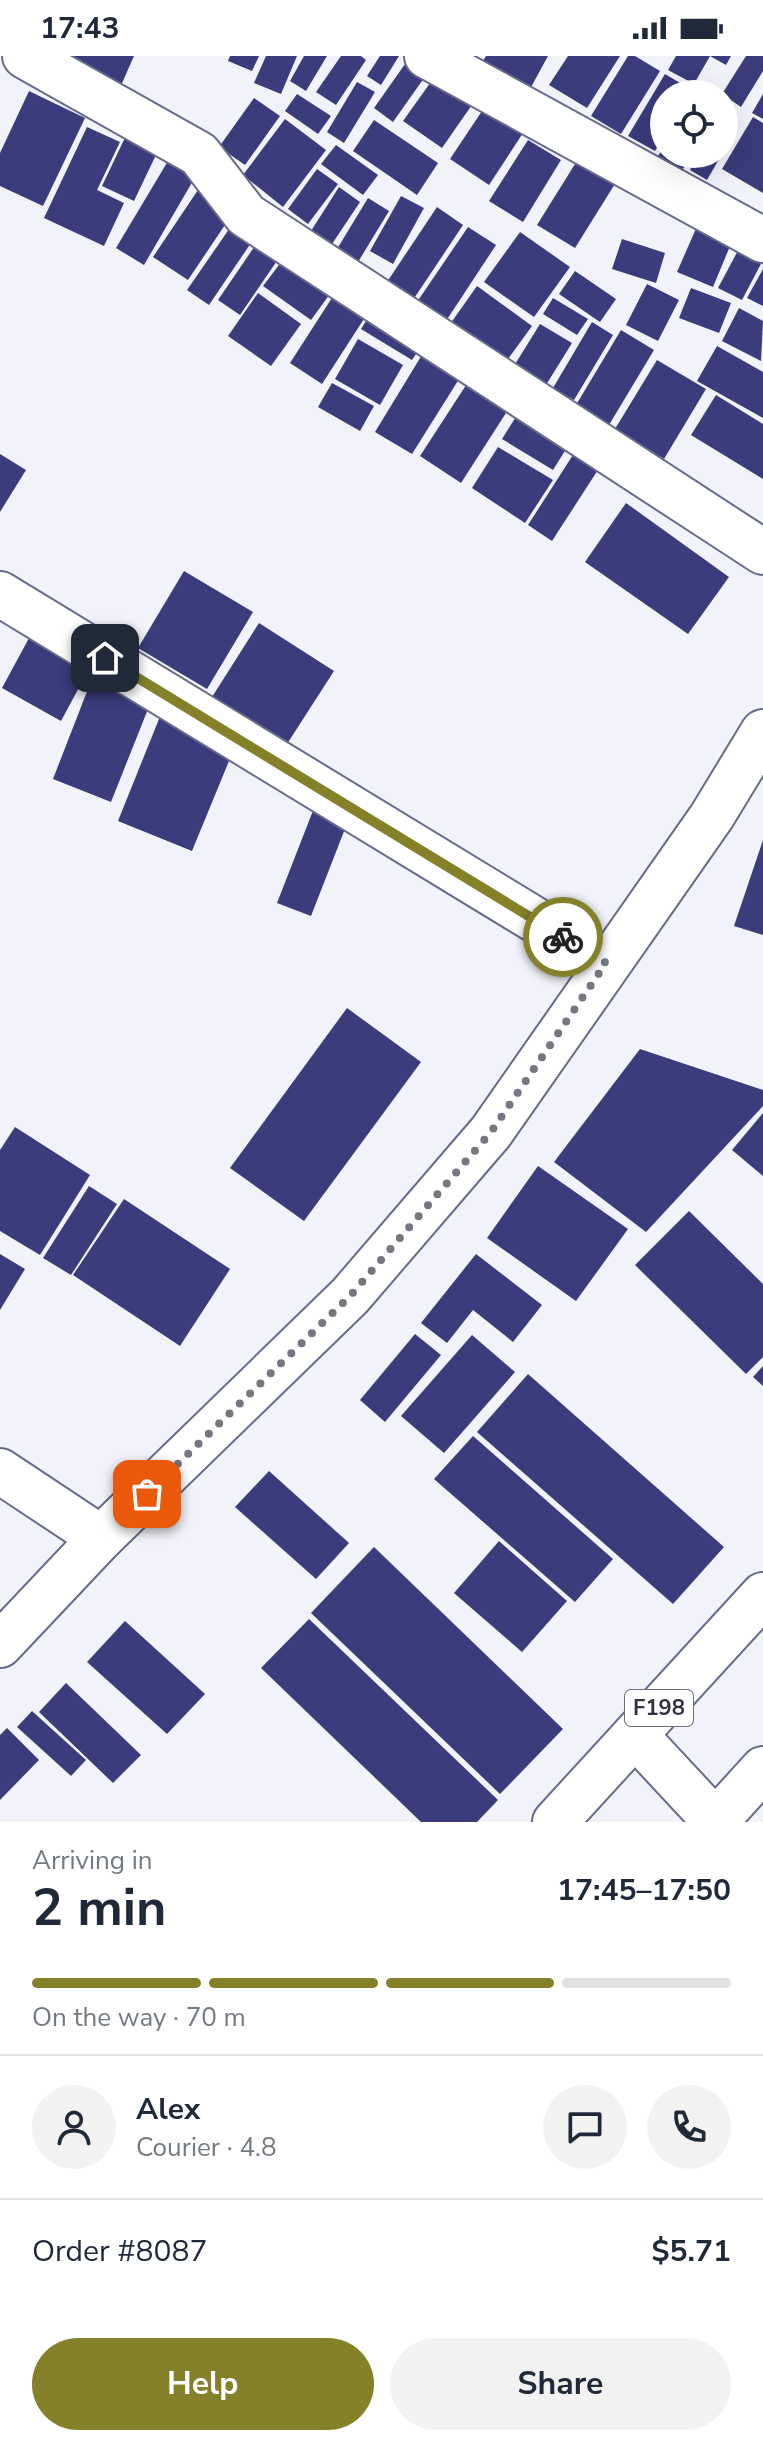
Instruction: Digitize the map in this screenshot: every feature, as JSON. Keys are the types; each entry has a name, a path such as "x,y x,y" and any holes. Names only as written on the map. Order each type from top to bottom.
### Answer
{"street":[{"path":"25,56 199,154 246,215 763,552"},
{"path":"427,56 763,240"},
{"path":"0,594 606,963"},
{"path":"0,1645 101,1538 350,1296 491,1132 606,963 712,816 763,732"},
{"path":"0,1471 101,1538"},
{"name":"F198","path":"555,1822 763,1595"},
{"path":"635,1735 715,1822 763,1769"}],"building":[{"path":"56,56 134,56 119,90"},
{"path":"230,56 259,56 252,71 228,61"},
{"path":"266,56 297,56 281,94 254,83"},
{"path":"304,56 327,56 306,91 290,81"},
{"path":"341,56 361,56 366,60 336,105 316,92"},
{"path":"380,56 399,56 381,85 367,76"},
{"path":"486,56 548,56 530,89 483,61"},
{"path":"568,56 620,56 587,108 549,85"},
{"path":"628,56 635,56 660,71 654,80 650,80 650,87 621,134 591,116"},
{"path":"676,56 710,56 696,80 687,80 668,70"},
{"path":"710,56 731,56 726,65"},
{"path":"746,56 763,56 763,71 741,107 738,105 738,80 731,80"},
{"path":"410,57 429,71 393,122 374,108"},
{"path":"438,72 476,99 442,148 403,121"},
{"path":"665,74 675,80 661,80"},
{"path":"357,82 375,92 344,143 327,132"},
{"path":"29,91 85,118 43,206 0,186 0,153"},
{"path":"297,94 331,116 318,134 285,111"},
{"path":"763,94 763,119 752,113"},
{"path":"254,98 280,116 245,165 219,147"},
{"path":"650,99 650,148 628,136"},
{"path":"484,108 523,133 489,185 450,159"},
{"path":"753,117 763,123 763,193 722,169 738,168 738,142"},
{"path":"285,119 326,150 283,207 243,175"},
{"path":"374,120 438,163 417,195 353,151"},
{"path":"132,123 164,138 134,201 102,186"},
{"path":"87,127 120,142 97,190 124,203 104,246 44,218"},
{"path":"528,140 561,160 523,222 489,201"},
{"path":"336,145 378,175 363,195 321,164"},
{"path":"174,151 201,167 144,265 116,248"},
{"path":"580,156 618,179 575,248 537,225"},
{"path":"691,168 714,168 707,180"},
{"path":"317,169 338,184 308,224 288,209"},
{"path":"202,184 237,207 188,280 153,257"},
{"path":"339,187 360,202 332,244 311,231"},
{"path":"401,196 424,208 393,264 370,251"},
{"path":"368,198 389,211 355,267 334,254"},
{"path":"437,207 463,225 413,300 387,282"},
{"path":"234,222 255,237 209,305 187,290"},
{"path":"698,224 733,239 713,287 677,272"},
{"path":"468,227 496,245 446,321 417,302"},
{"path":"520,232 570,267 534,317 484,282"},
{"path":"261,237 283,252 240,315 218,300"},
{"path":"622,239 665,253 656,283 612,269"},
{"path":"742,243 763,260 742,300 718,288"},
{"path":"288,253 335,287 311,320 263,286"},
{"path":"763,269 763,306 747,298"},
{"path":"575,271 616,299 600,322 559,294"},
{"path":"647,284 679,300 658,341 626,325"},
{"path":"477,286 532,326 503,366 448,327"},
{"path":"339,287 371,308 322,384 290,363"},
{"path":"691,288 731,303 719,333 679,318"},
{"path":"258,293 301,324 271,366 228,336"},
{"path":"553,298 588,319 577,335 543,314"},
{"path":"375,307 426,339 412,360 361,329"},
{"path":"739,308 763,321 761,361 722,341"},
{"path":"592,322 613,335 574,400 553,388"},
{"path":"540,324 572,343 541,393 509,374"},
{"path":"621,330 654,350 609,425 576,405"},
{"path":"358,339 403,365 380,405 335,379"},
{"path":"428,345 466,368 412,454 375,432"},
{"path":"717,346 763,372 763,418 697,381"},
{"path":"657,360 706,389 664,459 615,429"},
{"path":"472,376 513,402 461,483 420,456"},
{"path":"332,383 374,406 360,431 318,407"},
{"path":"716,395 763,424 763,479 691,435"},
{"path":"522,407 573,438 553,470 502,439"},
{"path":"580,444 605,459 552,541 528,525"},
{"path":"498,447 553,480 525,523 472,488"},
{"path":"0,454 26,470 0,512"},
{"path":"626,503 729,577 688,634 585,562"},
{"path":"184,571 253,612 207,689 138,648"},
{"path":"259,623 334,671 287,744 212,697"},
{"path":"35,627 95,658 61,721 2,688"},
{"path":"93,676 152,699 111,802 53,779"},
{"path":"161,714 236,744 192,851 118,821"},
{"path":"316,803 350,816 311,916 277,903"},
{"path":"763,840 763,935 734,926"},
{"path":"347,1008 421,1062 304,1221 230,1168"},
{"path":"640,1049 763,1090 763,1106 646,1232 554,1162"},
{"path":"763,1113 763,1176 732,1150"},
{"path":"15,1127 90,1175 40,1255 0,1231 0,1150"},
{"path":"538,1166 628,1229 576,1301 487,1238"},
{"path":"89,1186 117,1204 71,1275 43,1258"},
{"path":"124,1199 230,1269 180,1346 73,1275"},
{"path":"689,1211 763,1284 763,1357 746,1374 635,1265"},
{"path":"0,1254 25,1269 0,1310"},
{"path":"476,1254 542,1305 513,1342 473,1310 447,1343 421,1323"},
{"path":"415,1334 441,1355 385,1422 360,1400"},
{"path":"472,1335 515,1372 444,1453 401,1416"},
{"path":"763,1366 763,1386 753,1377"},
{"path":"528,1374 724,1547 673,1604 477,1432"},
{"path":"473,1436 613,1559 575,1602 434,1479"},
{"path":"269,1471 349,1543 316,1579 235,1507"},
{"path":"499,1541 567,1601 522,1652 454,1593"},
{"path":"374,1547 563,1729 500,1794 311,1613"},
{"path":"309,1619 498,1800 477,1822 421,1822 261,1668"},
{"path":"125,1621 205,1694 167,1734 87,1662"},
{"path":"66,1683 141,1755 113,1783 39,1712"},
{"path":"32,1711 86,1760 71,1776 17,1727"},
{"path":"7,1728 39,1760 0,1800 0,1735"}],"way so far":[{"path":"147,1494 350,1296 491,1132 606,963 563,937"}],"route":[{"path":"105,658 563,937"}]}
